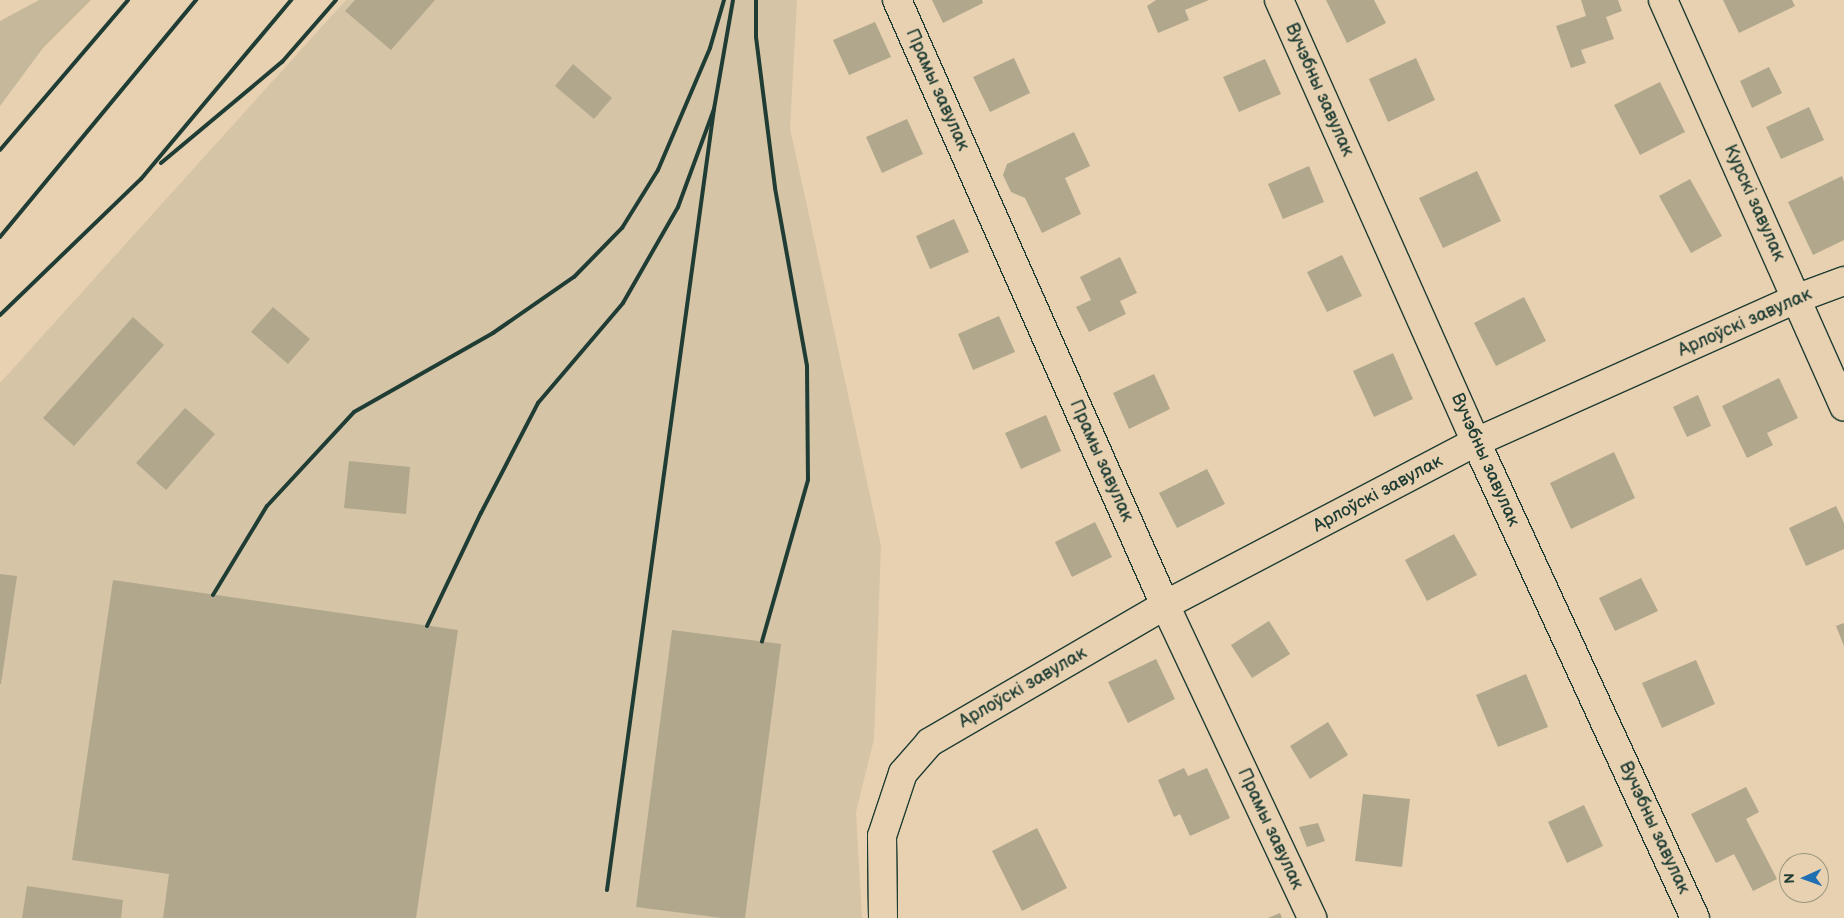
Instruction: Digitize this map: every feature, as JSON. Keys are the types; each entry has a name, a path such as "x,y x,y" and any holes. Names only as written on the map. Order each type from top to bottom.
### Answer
{"street":[{"name":"Прамы завулак","path":"897,0 1165,605 1312,918"},
{"name":"Вучэбны завулак","path":"1279,0 1476,442 1695,918"},
{"name":"Курскі завулак","path":"1663,0 1798,298 1844,406"},
{"name":"Арлоўскі завулак","path":"883,918 882,836 903,773 930,742 1165,605 1476,442 1798,298 1844,281"}],"shaded area":[{"path":"39,0 91,0 43,48 0,106 0,21"},
{"path":"346,0 797,0 790,128 881,546 874,739 856,812 862,918 0,918 0,383"}],"building":[{"path":"355,0 435,0 391,50 345,11"},
{"path":"932,0 982,0 983,3 943,23"},
{"path":"1156,0 1209,0 1185,10 1189,20 1158,33 1147,6"},
{"path":"1326,0 1374,0 1386,23 1347,43"},
{"path":"1581,0 1618,0 1622,11 1606,17 1614,39 1581,50 1586,63 1571,68 1556,26 1586,16"},
{"path":"1723,0 1792,0 1795,6 1739,33"},
{"path":"875,22 891,57 849,75 833,40"},
{"path":"1014,58 1030,93 990,112 973,77"},
{"path":"1416,58 1435,100 1388,122 1369,79"},
{"path":"1265,59 1281,94 1239,112 1223,77"},
{"path":"573,64 612,98 594,119 555,86"},
{"path":"1769,67 1782,93 1752,108 1740,81"},
{"path":"1660,82 1685,132 1640,155 1614,105"},
{"path":"1809,107 1824,140 1781,159 1766,127"},
{"path":"907,119 923,154 882,173 866,137"},
{"path":"1074,132 1090,166 1065,178 1081,214 1042,233 1025,198 1011,192 1003,175 1007,164"},
{"path":"1309,166 1324,202 1283,219 1268,184"},
{"path":"1477,171 1501,221 1443,248 1419,198"},
{"path":"1842,176 1844,182 1844,240 1813,255 1788,202"},
{"path":"1690,179 1722,236 1691,253 1659,196"},
{"path":"954,219 969,252 930,269 916,236"},
{"path":"1342,255 1362,296 1327,312 1307,272"},
{"path":"1120,257 1137,293 1120,301 1126,314 1089,332 1076,307 1091,300 1080,277"},
{"path":"1524,297 1546,341 1496,366 1474,323"},
{"path":"273,307 310,339 288,364 251,332"},
{"path":"999,316 1015,352 973,370 958,334"},
{"path":"133,317 164,345 74,446 43,418"},
{"path":"1393,353 1413,399 1374,417 1353,371"},
{"path":"1154,374 1170,409 1129,429 1113,393"},
{"path":"1779,378 1798,418 1767,433 1773,445 1747,458 1722,406"},
{"path":"1698,395 1711,426 1687,437 1673,407"},
{"path":"185,408 215,434 166,490 136,463"},
{"path":"1046,415 1061,451 1021,469 1005,433"},
{"path":"1614,452 1635,498 1571,529 1550,483"},
{"path":"349,461 410,467 406,514 344,508"},
{"path":"1207,469 1225,504 1177,528 1159,493"},
{"path":"1836,506 1844,523 1844,549 1806,566 1789,528"},
{"path":"1095,522 1112,557 1072,577 1055,542"},
{"path":"1454,534 1477,575 1427,601 1405,560"},
{"path":"0,574 17,576 1,684 0,684"},
{"path":"1641,578 1658,611 1615,631 1599,598"},
{"path":"113,580 458,630 416,918 163,918 169,874 72,860"},
{"path":"1269,621 1290,654 1252,678 1231,645"},
{"path":"1844,623 1844,646 1836,626"},
{"path":"672,630 781,644 745,918 722,918 636,907"},
{"path":"1156,659 1175,699 1128,723 1108,682"},
{"path":"1696,660 1715,704 1662,728 1642,683"},
{"path":"1526,674 1548,727 1498,747 1476,695"},
{"path":"1328,722 1348,755 1310,779 1290,746"},
{"path":"1184,768 1188,776 1207,768 1230,818 1190,836 1180,814 1174,817 1158,780"},
{"path":"1746,787 1759,812 1746,819 1777,879 1753,891 1734,854 1716,863 1691,814"},
{"path":"1363,794 1410,799 1402,867 1355,861"},
{"path":"1584,805 1603,846 1567,863 1548,822"},
{"path":"1318,823 1325,841 1307,847 1299,827"},
{"path":"1037,828 1067,888 1022,911 992,851"},
{"path":"27,886 123,900 121,918 22,918"},
{"path":"1280,913 1282,918 1268,918"}],"railway":[{"path":"0,150 128,0"},
{"path":"0,237 196,0"},
{"path":"0,315 141,179 291,0"},
{"path":"161,163 282,62 336,0"},
{"path":"213,595 267,506 354,412 493,333 574,277 622,228 658,170 710,48 724,0"},
{"path":"427,626 481,513 538,403 623,303 678,207 714,109 733,0"},
{"path":"756,0 756,37 775,188 807,366 808,480 762,642"},
{"path":"607,890 714,109"}]}
